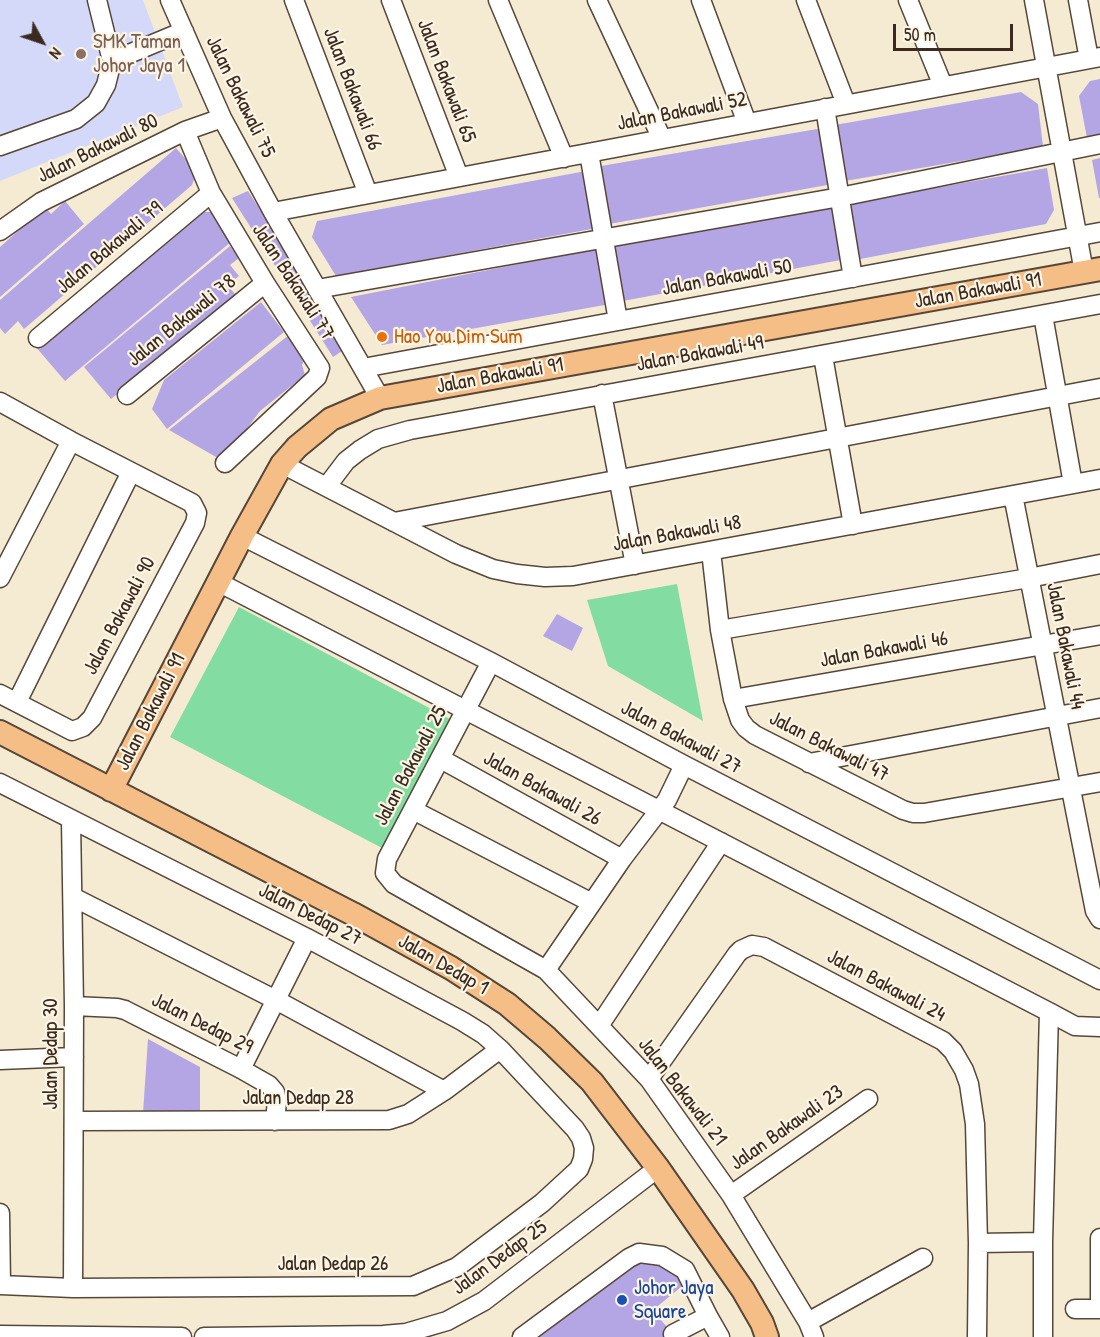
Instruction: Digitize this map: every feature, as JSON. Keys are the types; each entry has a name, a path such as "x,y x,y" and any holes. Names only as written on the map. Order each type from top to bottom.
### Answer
{"main road":[{"name":"Jalan Bakawali 91","path":"111,790 242,536 282,464 297,447 332,419 380,398 1092,270"},
{"name":"Jalan Dedap 1","path":"0,732 353,914 451,968 507,1004 548,1038 592,1082 658,1168 743,1290 762,1323 767,1337"}],"street":[{"path":"0,146 75,119 96,103 106,85 111,61 97,0"},
{"name":"Jalan Bakawali 75","path":"170,0 222,118 380,398"},
{"name":"Jalan Bakawali 66","path":"294,0 368,194"},
{"name":"Jalan Bakawali 65","path":"391,0 459,177"},
{"path":"498,0 564,158"},
{"path":"597,0 662,139"},
{"path":"701,0 747,123"},
{"path":"806,0 846,105"},
{"path":"908,0 943,87"},
{"path":"1034,0 1078,237 1092,270"},
{"path":"1078,0 1095,58"},
{"path":"111,61 184,31"},
{"name":"Jalan Bakawali 52","path":"273,212 1095,58"},
{"path":"825,108 853,278"},
{"name":"Jalan Bakawali 80","path":"0,231 41,202 184,131 222,118"},
{"name":"Jalan Bakawali 77","path":"184,131 211,192 264,283 319,363 319,373 225,463"},
{"path":"317,290 840,197 1100,144"},
{"path":"589,153 618,321"},
{"name":"Jalan Bakawali 79","path":"38,338 211,192"},
{"name":"Jalan Bakawali 50","path":"363,368 1100,232"},
{"name":"Jalan Bakawali 78","path":"127,395 264,283"},
{"name":"Jalan Bakawali 49","path":"327,486 346,461 378,440 410,430 1100,304"},
{"path":"1043,315 1073,484"},
{"path":"823,356 852,525"},
{"path":"394,522 1100,388"},
{"path":"602,394 634,565"},
{"path":"0,402 131,472 17,702 0,694"},
{"path":"0,578 71,441"},
{"name":"Jalan Bakawali 48","path":"282,464 456,554 493,569 545,577 573,576 1100,479"},
{"name":"Jalan Bakawali 90","path":"17,702 72,730 83,727 92,718 195,523 197,513 192,503 131,472"},
{"name":"Jalan Bakawali 44","path":"1013,495 1070,788 1093,860 1097,915"},
{"name":"Jalan Bakawali 27","path":"242,536 490,662 1100,980"},
{"name":"Jalan Bakawali 47","path":"711,551 720,630 733,699 740,720 751,732 913,813 1100,782"},
{"path":"720,630 1100,564"},
{"path":"218,582 1076,1026 1100,1027"},
{"name":"Jalan Bakawali 46","path":"733,699 1100,635"},
{"name":"Jalan Bakawali 25","path":"399,887 389,879 385,866 490,662"},
{"path":"809,763 1100,708"},
{"name":"Jalan Bakawali 26","path":"441,759 622,859"},
{"path":"546,970 622,859 674,789 684,765"},
{"name":"Jalan Dedap 27","path":"0,783 442,1009 483,1034 500,1049 571,1125"},
{"path":"414,810 592,903"},
{"name":"Jalan Dedap 30","path":"72,820 74,1288"},
{"path":"599,1026 721,842"},
{"name":"Jalan Bakawali 21","path":"399,887 546,970 649,1079 731,1195 811,1329"},
{"path":"73,897 276,1000 444,1091"},
{"path":"241,1069 307,938"},
{"name":"Jalan Bakawali 24","path":"649,1079 737,954 752,945 764,947 943,1041 953,1051 964,1070 969,1084 975,1124 978,1243 977,1337"},
{"name":"Jalan Dedap 29","path":"74,1006 113,1007 125,1010 269,1085 276,1092 275,1121"},
{"path":"1043,1337 1049,1012"},
{"name":"Jalan Dedap 28","path":"74,1121 389,1120 408,1114 444,1091 500,1049"},
{"path":"0,1060 74,1056"},
{"name":"Jalan Bakawali 23","path":"731,1195 868,1098"},
{"name":"Jalan Dedap 26","path":"1,1285 74,1288 404,1287 417,1284 457,1267 572,1178 583,1159 584,1148 581,1138 571,1125"},
{"name":"Jalan Dedap 25","path":"204,1337 383,1336 449,1329 658,1168"},
{"path":"0,1213 1,1285"},
{"path":"1075,1309 1100,1309 1100,1238"},
{"path":"978,1243 1043,1242"},
{"path":"522,1337 639,1253 662,1256 685,1269 720,1337"},
{"path":"811,1329 923,1258"},
{"path":"673,1334 708,1316"},
{"path":"2,1336 182,1337"}],"shaded area":[{"name":"SMK Taman Johor Jaya 1","path":"0,0 143,0 183,107 0,181"}],"green space":[{"path":"677,584 703,721 608,666 587,600"},
{"path":"239,607 452,720 384,849 170,737"}],"building":[{"path":"1100,79 1100,136 1087,138 1079,96 1090,81"},
{"path":"1021,92 1038,104 1043,147 845,181 835,125"},
{"path":"823,128 833,184 609,224 601,166"},
{"path":"176,148 197,172 192,185 24,329 18,321 5,334 0,328 0,300"},
{"path":"1100,158 1100,198 1099,198 1092,160"},
{"path":"1047,168 1054,210 1046,224 860,259 850,203"},
{"path":"586,171 597,228 336,276 312,237 317,221"},
{"path":"248,191 348,347 333,357 232,198"},
{"path":"65,201 84,224 0,297 0,247 45,207 51,214"},
{"path":"836,203 846,259 623,301 612,245"},
{"path":"200,212 215,212 232,241 65,381 35,346"},
{"path":"230,246 239,258 230,265 239,276 227,285 236,295 111,399 84,367"},
{"path":"600,248 610,304 382,345 351,297"},
{"path":"261,302 284,332 167,429 152,409 164,380"},
{"path":"289,335 305,358 302,365 305,375 260,411 223,461 169,430"},
{"path":"557,614 583,628 572,651 543,636"},
{"path":"148,1039 200,1067 200,1112 143,1113"},
{"name":"Johor Jaya Square","path":"638,1256 670,1263 686,1283 653,1310 675,1337 529,1337"}],"place":[{"name":"SMK Taman Johor Jaya 1","path":"81,54"},
{"name":"Hao You Dim Sum","path":"382,337"},
{"name":"Johor Jaya Square","path":"622,1300"}]}
